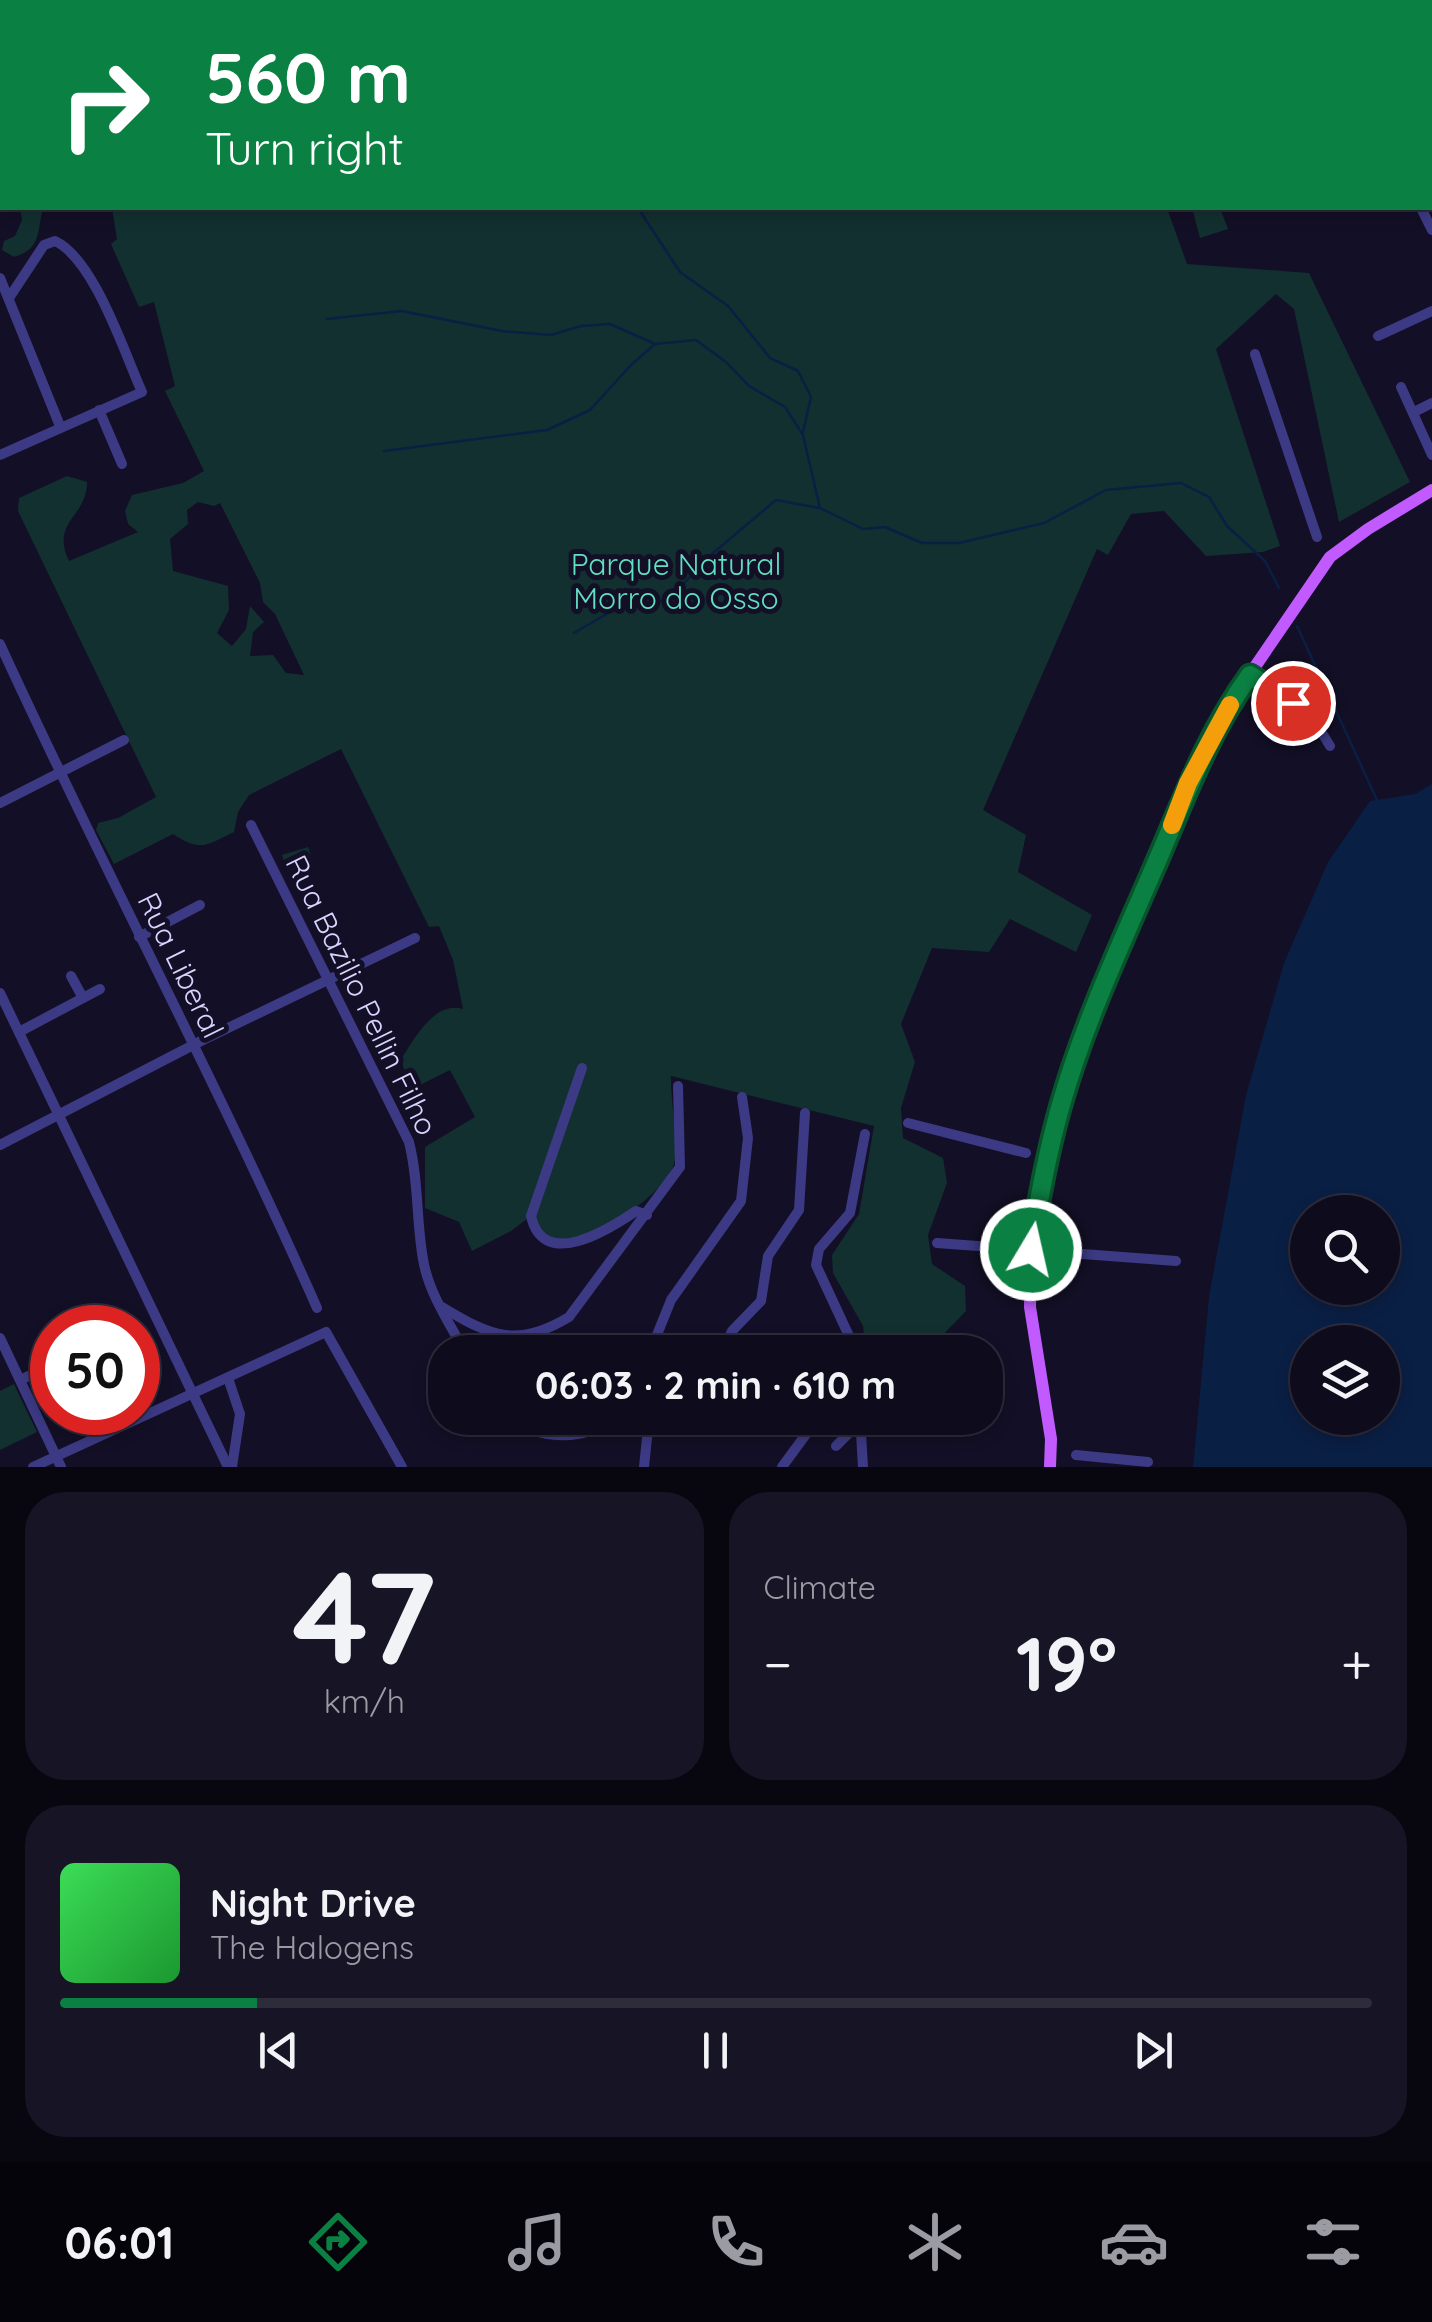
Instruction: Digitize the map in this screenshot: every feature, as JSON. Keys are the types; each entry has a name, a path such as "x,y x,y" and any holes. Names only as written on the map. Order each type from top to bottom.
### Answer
{"main road":[{"path":"1048,1462 1048,1427 1030,1307 1036,1155 1124,934 1212,735 1330,557 1368,528 1432,490"}],"street":[{"path":"0,455 142,392 88,272 64,245 55,241 44,245 9,298"},
{"path":"0,278 60,426"},
{"path":"1378,336 1432,311"},
{"path":"1255,354 1319,539 1330,557"},
{"path":"1401,387 1432,455"},
{"path":"1418,410 1432,404"},
{"path":"99,410 122,464"},
{"name":"Rua Liberal","path":"0,644 317,1308"},
{"path":"1250,675 1314,720 1330,746"},
{"path":"1274,737 1293,703"},
{"path":"0,803 124,740"},
{"name":"Rua Bazilio Pellin Filho","path":"251,825 409,1142 423,1260 456,1335"},
{"path":"139,937 200,905"},
{"path":"0,1146 192,1046 415,938"},
{"path":"71,976 83,998"},
{"path":"19,1032 100,988"},
{"path":"0,994 230,1467"},
{"path":"582,1068 531,1216 538,1235 564,1245 605,1232 636,1212 647,1215"},
{"path":"441,1307 470,1323 508,1336 527,1337 569,1317 680,1167 678,1086"},
{"path":"657,1335 672,1300 741,1201 748,1138 742,1097"},
{"path":"730,1335 761,1300 768,1256 799,1210 805,1113"},
{"path":"908,1123 1036,1155"},
{"path":"849,1335 816,1265 818,1249 850,1212 865,1134"},
{"path":"938,1243 1176,1261"},
{"path":"34,1467 59,1462 192,1393 326,1332 402,1467"},
{"path":"0,1338 59,1462"},
{"path":"20,1380 30,1376"},
{"path":"228,1378 240,1414 230,1467"},
{"path":"836,1446 852,1430 861,1432 863,1467"},
{"path":"644,1467 647,1435"},
{"path":"782,1467 806,1435"},
{"path":"1048,1462 1073,1455 1148,1462"}],"green space":[{"path":"20,210 43,210 34,244 14,257 2,250 4,241 15,236 22,220"},
{"name":"Parque Natural Morro do Osso","path":"112,210 1168,210 1187,264 1309,273 1410,482 1339,522 1294,309 1276,294 1216,349 1280,546 1263,552 1206,556 1164,511 1131,514 1108,555 1097,549 983,810 1026,835 1018,872 1092,915 1076,952 1010,919 989,952 932,948 901,1024 915,1062 901,1108 903,1138 943,1158 947,1183 928,1235 932,1264 965,1286 966,1311 943,1335 864,1335 863,1326 833,1273 832,1255 859,1214 874,1126 671,1076 674,1164 643,1202 608,1225 574,1241 559,1243 546,1239 531,1216 472,1251 459,1222 425,1208 425,1147 475,1117 450,1070 416,1087 409,1085 401,1059 435,1015 443,1010 463,1009 453,960 439,926 429,927 341,749 249,795 238,812 234,832 210,844 197,845 173,834 114,864 96,830 98,823 118,818 156,797 18,511 19,498 67,476 87,482 82,504 66,528 64,548 69,561 138,532 128,524 125,511 132,495 183,483 204,471 165,391 175,386 154,302 139,307 111,244 117,239","holes":["198,502 214,506 220,503 260,583 263,602 275,614 304,675 286,673 273,655 250,656 253,632 264,622 250,606 246,629 232,646 217,633 229,610 228,586 173,571 170,539 188,524 187,510"]},
{"path":"1193,210 1221,210 1228,229 1200,238"},
{"path":"308,847 313,862 287,871 282,855"},
{"path":"14,1384 30,1417 31,1435 0,1450 0,1391"}],"water":[{"path":"1432,784 1432,1467 1193,1467 1209,1297 1246,1095 1284,963 1328,862 1370,801 1415,794"}],"waterway":[{"path":"639,210 680,272 728,306 770,358 798,371 811,397 803,432"},
{"path":"327,319 402,311 502,331 551,335 581,326 610,324 653,343"},
{"path":"384,451 547,430 590,410 655,344 696,340 726,362 749,386 785,407 803,435 820,508 863,529 885,527 922,543 959,543 1044,523 1106,490 1181,483 1209,497 1227,526 1265,561 1279,588"},
{"path":"574,633 627,602 667,601 713,553 776,500 819,508"},
{"path":"1297,626 1377,800"}],"slow traffic":[{"path":"1172,825 1188,783 1230,705"}],"route":[{"path":"1031,1250 1047,1157 1073,1067 1188,783 1212,735 1250,675 1293,703"}]}
